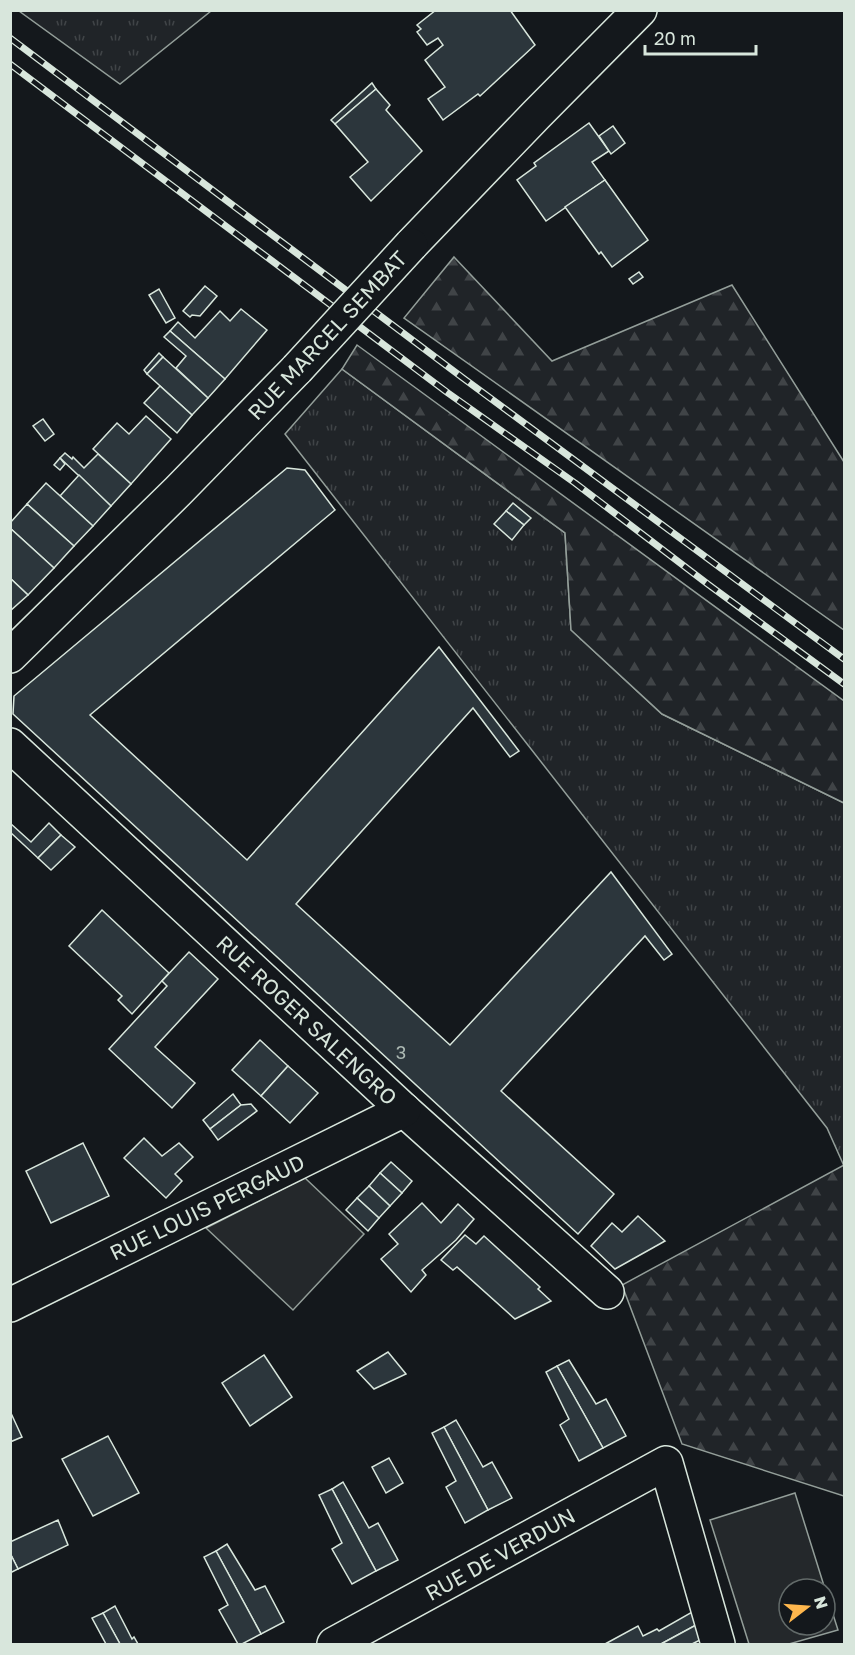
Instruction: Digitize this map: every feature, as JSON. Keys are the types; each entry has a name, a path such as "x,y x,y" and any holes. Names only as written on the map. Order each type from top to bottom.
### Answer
{"street":[{"name":"RUE MARCEL SEMBAT","path":"10,656 297,369 411,245 640,10"},
{"name":"RUE ROGER SALENGRO","path":"10,745 404,1110 607,1292"},
{"name":"RUE LOUIS PERGAUD","path":"10,1305 404,1110"},
{"name":"RUE DE VERDUN","path":"334,1644 666,1463 718,1644"}],"green space":[{"path":"19,11 211,11 120,84"},
{"path":"454,257 552,361 732,285 844,462 844,630 404,318"},
{"path":"357,345 844,701 844,803 662,714 571,630 565,533 342,369"},
{"path":"342,369 565,533 571,630 662,714 844,803 844,1166 827,1128 285,434"},
{"path":"844,1165 844,1496 682,1444 622,1285"}],"shaded area":[{"path":"305,1178 364,1234 293,1310 206,1228"},
{"path":"795,1493 821,1577 777,1577 777,1637 814,1637 789,1644 749,1644 710,1520"}],"building":[{"path":"436,10 510,10 535,45 480,96 478,94 443,120 428,99 445,87 425,60 443,45 438,38 427,45 417,32 421,29 417,25"},
{"path":"372,83 376,89 335,124 331,120"},
{"path":"376,89 390,105 386,110 422,151 371,201 350,177 368,162 335,124"},
{"path":"589,123 609,151 592,162 605,180 546,221 517,180 536,166 534,163"},
{"path":"613,126 625,143 611,154 599,136"},
{"path":"605,180 648,240 612,267 601,252 599,254 565,207"},
{"path":"639,272 643,277 633,284 629,279"},
{"path":"205,286 217,296 200,316 190,317 183,311"},
{"path":"159,289 175,318 166,323 149,295"},
{"path":"241,309 267,330 225,379 170,331 178,322 195,338 220,311 230,321"},
{"path":"170,331 225,379 208,398 176,368 186,356 164,337"},
{"path":"159,353 163,357 147,374 144,370"},
{"path":"163,357 208,398 192,415 147,374"},
{"path":"160,386 192,415 177,433 144,403"},
{"path":"146,416 171,439 131,484 93,449 117,423 129,434"},
{"path":"43,419 54,434 45,441 33,426"},
{"path":"65,453 72,459 73,457 84,468 98,454 131,484 111,506 60,458"},
{"path":"60,458 65,464 60,470 54,465"},
{"path":"287,468 305,470 335,510 90,715 247,860 439,647 519,751 510,757 473,708 296,904 450,1045 611,872 672,954 664,960 645,936 501,1091 614,1194 578,1234 13,714 14,696"},
{"path":"79,475 111,506 93,526 60,496"},
{"path":"46,483 93,526 74,546 27,504"},
{"path":"513,503 531,518 524,525 506,511"},
{"path":"27,504 74,546 54,568 10,528 10,523"},
{"path":"506,511 524,525 512,540 494,524"},
{"path":"10,528 54,568 28,595 10,578"},
{"path":"10,578 28,595 10,611"},
{"path":"10,823 31,842 49,823 61,835 38,858 10,832"},
{"path":"61,835 75,847 51,870 38,858"},
{"path":"102,910 169,973 132,1014 118,1000 122,996 69,946"},
{"path":"189,952 218,979 155,1047 195,1083 172,1108 109,1049 167,986 162,981"},
{"path":"260,1040 288,1066 261,1096 232,1070"},
{"path":"288,1066 318,1093 290,1123 261,1096"},
{"path":"233,1094 241,1105 210,1129 203,1120"},
{"path":"251,1104 257,1111 218,1140 210,1129 241,1105"},
{"path":"144,1138 162,1156 179,1143 193,1157 175,1174 182,1181 166,1198 124,1158"},
{"path":"83,1143 109,1196 51,1223 26,1171"},
{"path":"391,1162 412,1181 402,1193 380,1173"},
{"path":"380,1173 402,1193 390,1206 369,1186"},
{"path":"369,1186 390,1206 379,1218 357,1198"},
{"path":"357,1198 379,1218 368,1231 346,1210"},
{"path":"422,1203 441,1223 458,1204 474,1219 456,1240 422,1270 426,1275 411,1292 381,1259 398,1244 389,1234"},
{"path":"638,1216 665,1241 615,1269 591,1246 612,1223 622,1232"},
{"path":"465,1235 476,1244 484,1236 540,1287 538,1289 551,1301 515,1319 457,1267 453,1270 441,1260"},
{"path":"388,1352 406,1374 374,1389 357,1371"},
{"path":"264,1355 292,1397 250,1426 222,1383"},
{"path":"569,1360 596,1404 606,1399 626,1436 603,1448 557,1366"},
{"path":"557,1366 603,1448 579,1461 560,1425 569,1419 546,1372"},
{"path":"10,1411 22,1437 10,1442"},
{"path":"456,1420 483,1467 492,1462 512,1498 488,1510 444,1427"},
{"path":"444,1427 488,1510 465,1523 446,1487 456,1481 432,1433"},
{"path":"108,1436 139,1493 93,1516 62,1459"},
{"path":"389,1458 403,1483 386,1493 372,1467"},
{"path":"343,1482 369,1528 378,1523 398,1560 376,1571 332,1489"},
{"path":"332,1489 376,1571 352,1584 332,1549 342,1543 319,1495"},
{"path":"58,1520 68,1545 18,1569 10,1553 10,1542"},
{"path":"227,1544 255,1590 265,1586 284,1622 261,1634 216,1551"},
{"path":"216,1551 261,1634 242,1644 238,1644 219,1610 228,1605 204,1557"},
{"path":"10,1553 18,1569 10,1573"},
{"path":"115,1606 132,1639 134,1637 138,1644 120,1644 103,1613"},
{"path":"692,1612 696,1625 661,1644 605,1644 638,1626 643,1636 657,1629 659,1631"},
{"path":"103,1613 120,1644 106,1644 92,1618"},
{"path":"696,1625 700,1640 692,1644 661,1644"}],"railway":[{"path":"10,38 463,378 844,659"},
{"path":"10,64 448,393 575,483 844,684"}]}
